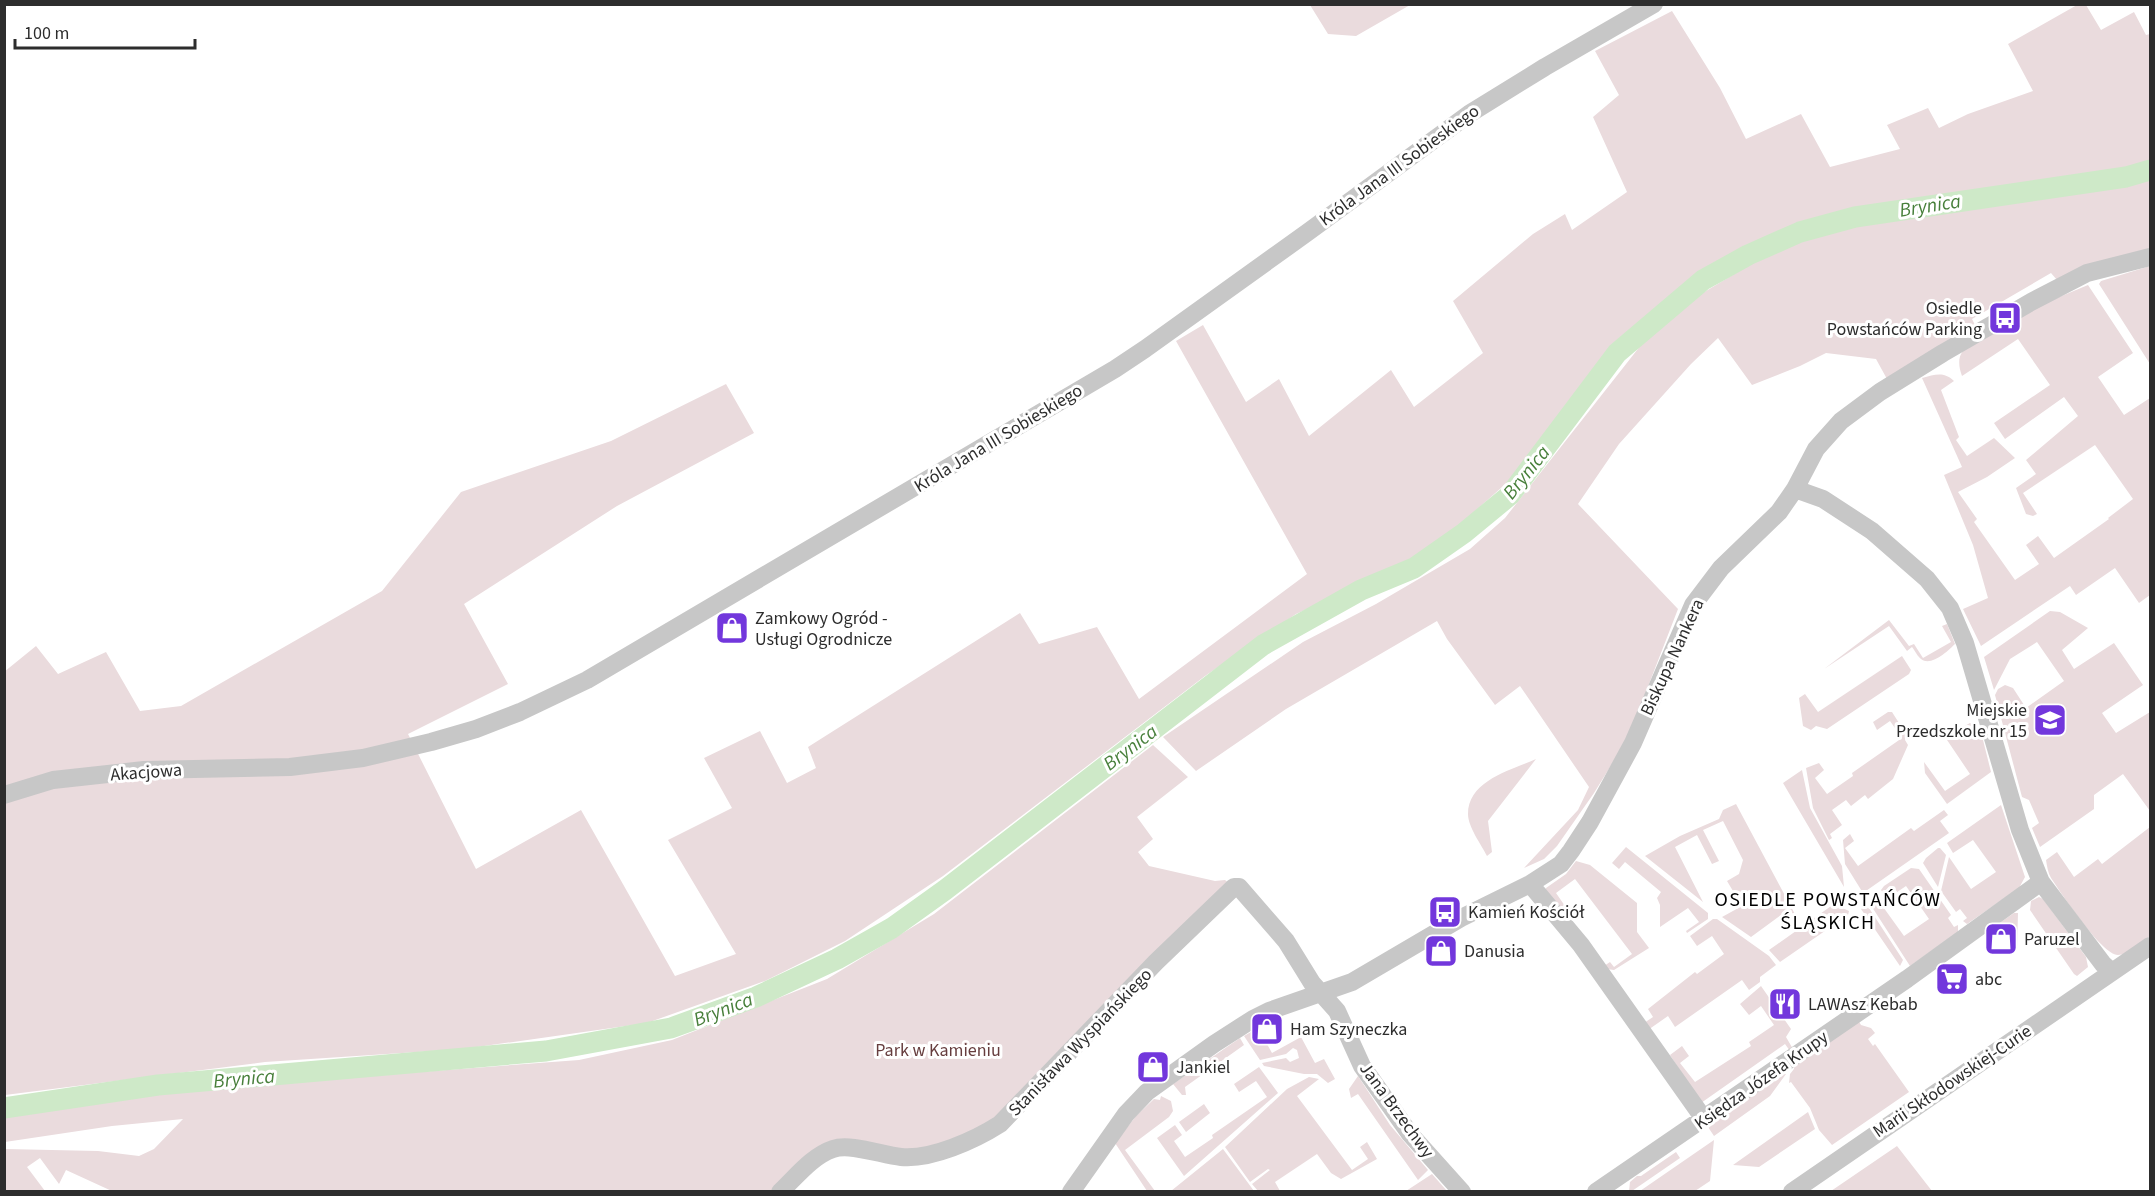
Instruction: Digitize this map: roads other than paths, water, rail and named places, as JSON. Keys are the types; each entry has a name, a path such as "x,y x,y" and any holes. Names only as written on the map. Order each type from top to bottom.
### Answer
{"street":[{"name":"Króla Jana III Sobieskiego","path":"290,766 363,758 476,729 520,712 587,680 1115,369 1468,114 1654,4"},
{"name":"Biskupa Nankera","path":"1071,1191 1125,1114 1157,1084 1214,1044 1253,1019 1289,1003 1352,982 1461,918 1530,884 1561,864 1590,822 1633,742 1686,618 1701,592 1721,568 1779,512 1795,489 1816,449 1841,421 1880,392 2031,302 2087,273 2151,256"},
{"path":"1795,489 1823,499 1872,531 1927,579 1950,608 1965,643 2020,830 2041,882 2103,964 2112,972"},
{"name":"Akacjowa","path":"4,795 53,780 144,770 290,766"},
{"name":"Księdza Józefa Krupy","path":"1596,1191 1907,979 2041,882"},
{"path":"1530,884 1581,945 1704,1119"},
{"name":"Stanisława Wyspiańskiego","path":"780,1191 814,1160 831,1149 847,1148 903,1157 928,1156 976,1137 1000,1124 1156,962 1234,887 1239,887 1287,940 1312,983 1321,993"},
{"name":"Marii Skłodowskiej-Curie","path":"1792,1191 2151,946"},
{"name":"Jana Brzechwy","path":"1321,993 1337,1011 1362,1066 1386,1101 1410,1134 1462,1191"}],"waterway":[{"name":"Brynica","path":"4,1108 158,1085 546,1051 671,1028 756,997 837,959 892,928 945,890 1263,645 1361,590 1414,568 1464,533 1510,495 1617,353 1703,280 1748,255 1800,232 1855,217 2126,177 2150,170"}],"place":[{"name":"Osiedle Powstańców Parking","path":"2005,318"},
{"name":"Zamkowy Ogród - Usługi Ogrodnicze","path":"732,628"},
{"name":"Miejskie Przedszkole nr 15","path":"2050,720"},
{"name":"Kamień Kościół","path":"1445,912"},
{"name":"Paruzel","path":"2001,939"},
{"name":"Danusia","path":"1441,951"},
{"name":"abc","path":"1952,979"},
{"name":"LAWAsz Kebab","path":"1785,1004"},
{"name":"Ham Szyneczka","path":"1267,1029"},
{"name":"Jankiel","path":"1153,1067"}],"district":[{"name":"OSIEDLE POWSTAŃCÓW ŚLĄSKICH","path":"1828,910"}],"park label":[{"name":"Park w Kamieniu","path":"938,1050"}]}
